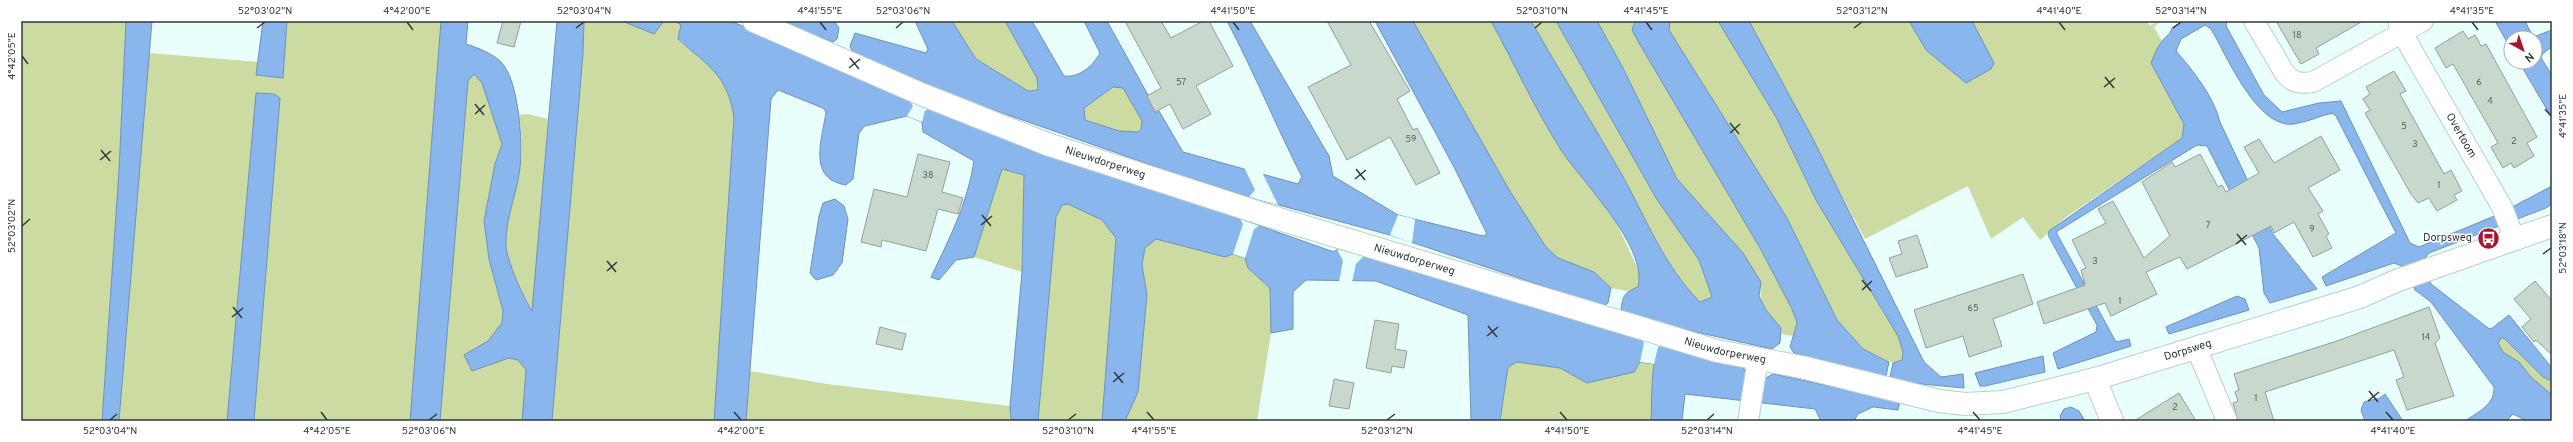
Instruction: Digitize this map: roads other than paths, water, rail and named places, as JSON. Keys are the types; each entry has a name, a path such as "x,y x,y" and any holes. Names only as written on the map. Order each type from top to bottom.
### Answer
{"street":[{"path":"2254,21 2284,72 2290,80 2300,84 2313,82 2400,27 2423,21"},
{"name":"Nieuwdorperweg","path":"757,22 921,94 1047,144 1266,215 1717,351 1802,367 1938,401 1965,404 2003,402 2095,379"},
{"name":"Overtoom","path":"2400,27 2502,208 2513,233"},
{"name":"Dorpsweg","path":"2095,379 2360,296 2396,281 2434,268 2513,233 2550,231"},
{"path":"2196,348 2227,421"},
{"path":"1749,413 1758,359"},
{"path":"2095,379 2112,421"}],"water":[{"path":"126,21 152,21 119,421 102,421 119,170"},
{"path":"263,21 287,21 283,78 256,75"},
{"path":"441,21 468,21 466,44 485,51 501,62 512,83 516,97 520,129 521,157 518,178 507,226 506,246 509,261 532,311 557,21 584,21 583,53 552,421 522,421 526,370 518,360 509,358 472,371 464,355 488,341 502,323 503,311 489,259 484,221 495,164 502,144 482,83 474,74 468,81 440,421 410,421"},
{"path":"622,21 664,21 654,34"},
{"path":"674,21 730,21 1178,197 1334,252 1337,249 1440,274 1743,367 1747,376 1764,379 1773,374 1900,401 1898,410 1873,407 1858,414 1854,421 1821,421 1815,409 1685,394 1682,421 1651,421 1654,364 1640,362 1634,372 1587,383 1560,368 1517,362 1508,367 1500,421 1471,421 1468,315 1376,281 1306,280 1293,292 1293,329 1271,333 1270,288 1248,268 1245,258 1233,254 1225,257 1156,239 1145,248 1142,265 1147,295 1138,392 1125,421 1102,421 1116,238 1102,220 1068,204 1062,205 1056,217 1038,421 1011,421 1010,406 1022,272 1024,175 1002,169 974,257 956,260 939,280 931,277 962,206 971,177 974,161 923,132 922,122 907,116 865,126 859,133 853,179 846,185 834,181 826,175 821,167 820,146 826,112 823,108 778,90 771,99 746,421 714,421 734,117 727,90 715,72 678,39 681,25"},
{"path":"777,21 834,21 839,28 837,39 833,42"},
{"path":"915,21 952,21 976,59 1028,91 1038,90 1037,78 1005,21 1032,21 1064,76 1070,76 1080,73 1089,67 1100,53 1084,21 1107,21 1148,95 1155,113 1159,111 1183,152 1298,184 1302,177 1227,21 1250,21 1329,156 1333,176 1398,215 1483,236 1487,234 1454,167 1375,21 1413,21 1511,193 1546,247 1558,258 1594,272 1611,288 1608,303 1603,306 1390,235 1249,197 1177,174 971,102 853,53 850,46 855,33 926,53 928,49","holes":["1113,87 1123,88 1142,121 1141,129 1138,132 1119,131 1085,120 1084,108"]},
{"path":"1491,21 1531,21 1621,173 1656,241 1676,273 1700,302 1712,297 1699,260 1656,198 1556,21 1597,21 1623,68 1677,179 1743,253 1761,282 1759,296 1766,310 1781,328 1780,343 1772,349 1656,323 1621,312 1622,302 1627,293 1638,287 1638,271 1633,253 1624,234 1611,215 1561,150 1551,134"},
{"path":"1635,21 1670,21 1669,30 1787,218 1837,320 1863,349 1889,362 1886,376 1794,353 1790,347 1797,323 1792,309 1760,248 1639,43 1632,30"},
{"path":"1718,21 1749,21 1812,137 1924,362 1941,377 1963,374 1964,388 1911,383 1890,377 1893,363 1902,360 1903,352 1898,336 1816,200 1776,117"},
{"path":"1909,21 1972,21 1994,63 1991,69 1966,83 1926,50"},
{"path":"2183,21 2227,21 2226,26 2264,95 2282,112 2319,103 2341,101 2410,243 2419,247 2497,215 2552,186 2552,204 2546,208 2429,253 2422,262 2431,284 2488,328 2491,329 2509,315 2552,368 2552,381 2543,377 2504,338 2501,338 2498,343 2503,352 2519,362 2531,377 2552,395 2552,421 2527,421 2513,414 2506,421 2465,421 2489,403 2494,393 2494,387 2431,302 2415,290 2407,268 2394,263 2326,286 2322,277 2396,233 2336,116 2332,113 2294,124 2280,122 2268,115 2256,103 2245,88 2211,29 2205,25 2181,39 2176,51 2196,76 2213,102 2220,122 2273,234 2317,289 2270,303 2264,293 2259,248 2207,146 2197,145 2056,232 2116,342 2129,339 2131,346 2058,369 2053,353 2096,332 2097,325 2048,235 2049,231 2182,138 2184,124 2151,63 2159,46 2172,28"},
{"path":"2495,21 2525,21 2530,30 2503,30 2503,35"},
{"path":"2552,30 2552,47 2543,53 2543,33"},
{"path":"2543,61 2552,75 2552,118 2524,70 2543,70"},
{"path":"256,93 274,94 280,98 254,421 227,421"},
{"path":"835,199 844,206 848,219 842,263 833,275 816,280 810,273 819,216 823,203"},
{"path":"2237,296 2245,299 2249,310 2169,334 2166,327"},
{"path":"2043,356 2045,372 1985,386 1980,386 1975,373"},
{"path":"2385,394 2403,421 2365,421 2361,410 2364,402 2380,398"},
{"path":"2071,407 2079,411 2085,421 2061,421 2060,416 2064,409"}],"place":[{"name":"Dorpsweg","path":"2488,238"}]}
